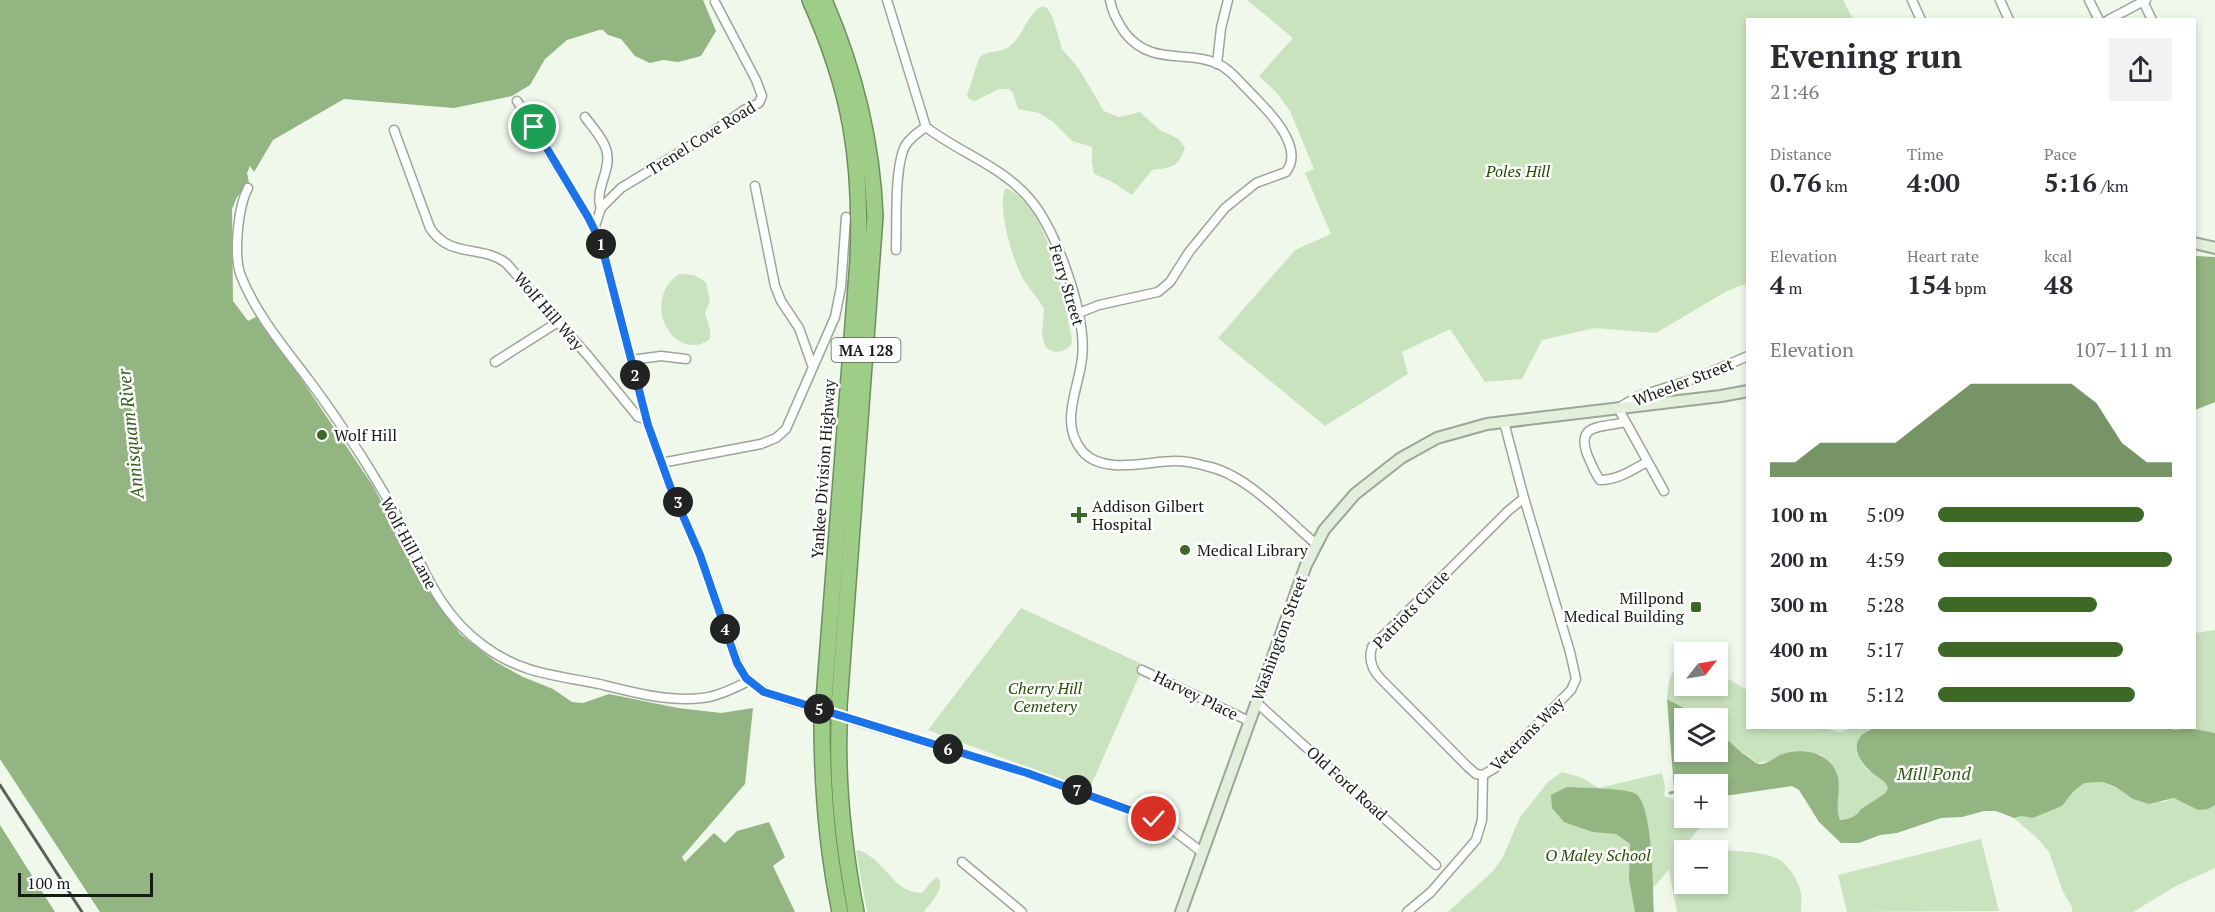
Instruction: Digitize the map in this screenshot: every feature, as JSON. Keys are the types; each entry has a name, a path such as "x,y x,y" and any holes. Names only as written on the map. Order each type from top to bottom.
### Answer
{"highway":[{"name":"Yankee Division Highway","path":"810,0 831,51 846,98 855,146 860,197 858,260 822,721 826,824 840,912"},
{"name":"Yankee Division Highway","path":"824,0 848,59 860,102 871,166 875,216 839,706 838,760 841,813 856,912"}],"main road":[{"path":"2196,243 2215,248"},
{"name":"Washington Street","path":"1181,912 1298,587 1324,530 1355,494 1401,458 1437,438 1487,424 1746,391"}],"street":[{"path":"887,0 926,127 905,146 900,165 896,250"},
{"path":"1078,313 1106,303 1158,291 1170,282 1189,252 1225,208 1256,183 1281,175 1290,168 1290,146 1268,109 1231,73 1217,64 1156,54 1143,49 1132,41 1121,27 1110,0"},
{"path":"1217,64 1221,28 1228,0"},
{"path":"1912,0 1920,18"},
{"path":"2000,0 2008,18"},
{"path":"2089,0 2097,18"},
{"path":"2112,18 2145,1 2151,18"},
{"name":"Trenel Cove Road","path":"594,229 601,208 629,182 708,135 744,110 759,103 762,96 756,80 715,2"},
{"path":"517,101 594,229 605,256 646,419 661,463 700,555 737,663 748,681 764,692 1027,773 1125,807 1169,828 1203,853"},
{"path":"585,117 605,146 608,155 600,188 601,208"},
{"name":"Ferry Street","path":"926,127 984,162 1023,192 1050,230 1064,265 1082,334 1082,362 1071,411 1071,429 1083,452 1096,461 1112,464 1182,461 1221,470 1248,486 1316,544"},
{"name":"Wolf Hill Way","path":"394,130 430,228 436,236 448,246 490,255 502,260 589,357 638,417 646,419"},
{"path":"755,186 775,286 783,306 799,328 812,365"},
{"name":"Wolf Hill Lane","path":"248,188 243,197 238,222 239,268 243,280 269,325 364,461 397,516 429,584 446,609 472,636 493,652 522,667 560,678 662,697 693,699 711,697 748,681"},
{"path":"661,463 761,444 776,438 786,429 812,365 830,331 837,308 846,217"},
{"path":"495,362 558,322"},
{"path":"631,360 661,356 686,359"},
{"name":"Wheeler Street","path":"1618,408 1639,396 1696,378 1746,357"},
{"path":"1618,408 1664,491"},
{"path":"1504,422 1524,498"},
{"path":"1625,422 1588,431 1583,436 1583,443 1593,468 1600,480 1607,480 1647,462"},
{"name":"Veterans Way","path":"1407,912 1431,892 1476,840 1482,820 1483,775 1495,768 1571,690 1576,679 1524,498"},
{"name":"Patriots Circle","path":"1483,775 1476,774 1468,767 1381,679 1373,669 1370,653 1372,647 1508,511 1524,498"},
{"name":"Harvey Place","path":"1142,670 1249,721"},
{"name":"Old Ford Road","path":"1256,702 1436,865"},
{"path":"962,862 1022,912"}],"green space":[{"name":"Poles Hill","path":"1247,0 1843,0 1852,18 1746,18 1746,283 1727,291 1656,333 1595,328 1542,340 1522,379 1485,382 1450,329 1402,352 1408,374 1325,426 1218,338 1295,250 1331,234 1305,173 1314,169 1290,111 1276,92 1259,76 1293,38"},
{"path":"1042,6 1047,8 1053,18 1062,49 1079,69 1104,111 1119,117 1140,112 1160,130 1179,139 1185,148 1173,166 1152,170 1132,195 1109,180 1094,174 1092,147 1072,141 1053,122 1039,113 1018,109 1013,93 1009,89 999,89 975,101 969,99 967,95 979,58 1009,47 1032,15"},
{"path":"1005,188 1020,197 1032,211 1051,251 1071,333 1072,343 1063,351 1051,351 1045,346 1042,335 1044,309 1020,274 1011,250 1003,209"},
{"path":"679,274 694,275 706,282 710,301 705,313 710,329 710,339 697,345 685,344 674,337 666,326 662,313 662,299 667,286"},
{"name":"Cherry Hill Cemetery","path":"1021,608 1144,665 1089,790 928,730"},
{"path":"2215,630 2215,733 2195,729 2196,633"},
{"path":"1674,670 1674,696 1728,696 1728,679 1746,689 1746,729 1828,729 1839,732 1850,729 1873,729 1858,739 1857,751 1862,764 1880,778 1888,789 1855,816 1840,820 1837,777 1829,762 1820,754 1779,756 1774,760 1757,763 1728,740 1728,708 1684,708 1667,699"},
{"name":"O Maley School","path":"1562,772 1580,777 1599,788 1662,773 1665,786 1664,796 1674,799 1674,828 1699,828 1690,840 1674,840 1674,894 1728,894 1728,851 1759,853 1782,861 1789,869 1800,889 1801,912 1677,912 1669,869 1656,885 1634,902 1635,912 1448,912 1493,871 1503,857 1520,817 1548,782"},
{"path":"2103,782 2163,802 2174,798 2194,808 2215,805 2215,868 2176,886 2133,912 2072,912 2049,852 2014,818 2021,816 2033,818 2062,806 2084,783"},
{"path":"1981,839 1999,911 1847,912 1838,875"},
{"path":"856,851 875,860 903,887 922,893 938,877 939,891 924,912 867,912"}],"water":[{"name":"Annisquam River","path":"0,0 703,0 716,31 701,56 678,62 663,60 650,63 635,56 621,39 599,30 567,40 545,59 530,85 512,96 454,108 344,99 273,140 254,172 250,166 247,173 249,183 237,197 232,209 233,301 248,321 256,317 298,374 373,486 431,594 460,634 496,662 523,677 553,689 572,702 583,703 609,694 678,708 721,713 753,708 745,784 682,857 685,862 714,833 725,843 737,831 769,822 785,857 773,866 795,912 100,912 0,759"},
{"path":"2196,256 2215,257 2215,402 2196,410"},
{"name":"Mill Pond","path":"1667,699 1684,708 1674,708 1674,762 1728,762 1728,740 1743,754 1759,764 1796,751 1813,753 1828,760 1837,774 1840,820 1855,816 1888,789 1880,778 1863,764 1857,751 1858,739 1873,729 2195,729 2215,733 2215,805 2208,809 2198,810 2174,798 2149,804 2133,799 2116,787 2103,782 2084,783 2062,806 2033,818 2021,816 2014,818 1996,811 1984,811 1962,817 1941,818 1859,843 1841,843 1819,822 1799,790 1792,786 1728,796 1728,774 1674,774 1674,789"},
{"path":"1567,787 1631,792 1642,801 1649,830 1654,912 1635,912 1629,879 1630,844 1616,834 1593,832 1564,822 1552,808 1551,795"},
{"path":"0,825 55,912 0,912"}],"waterway":[{"path":"1670,793 1674,792"}],"railway":[{"path":"0,785 82,912"}],"place":[{"name":"Wolf Hill","path":"322,435"},
{"name":"Addison Gilbert Hospital","path":"1079,515"},
{"name":"Medical Library","path":"1185,550"},
{"name":"Millpond Medical Building","path":"1696,607"}],"route":[{"path":"534,127 601,243 654,445 700,555 737,663 746,678 764,692 1027,773 1154,819"}]}
